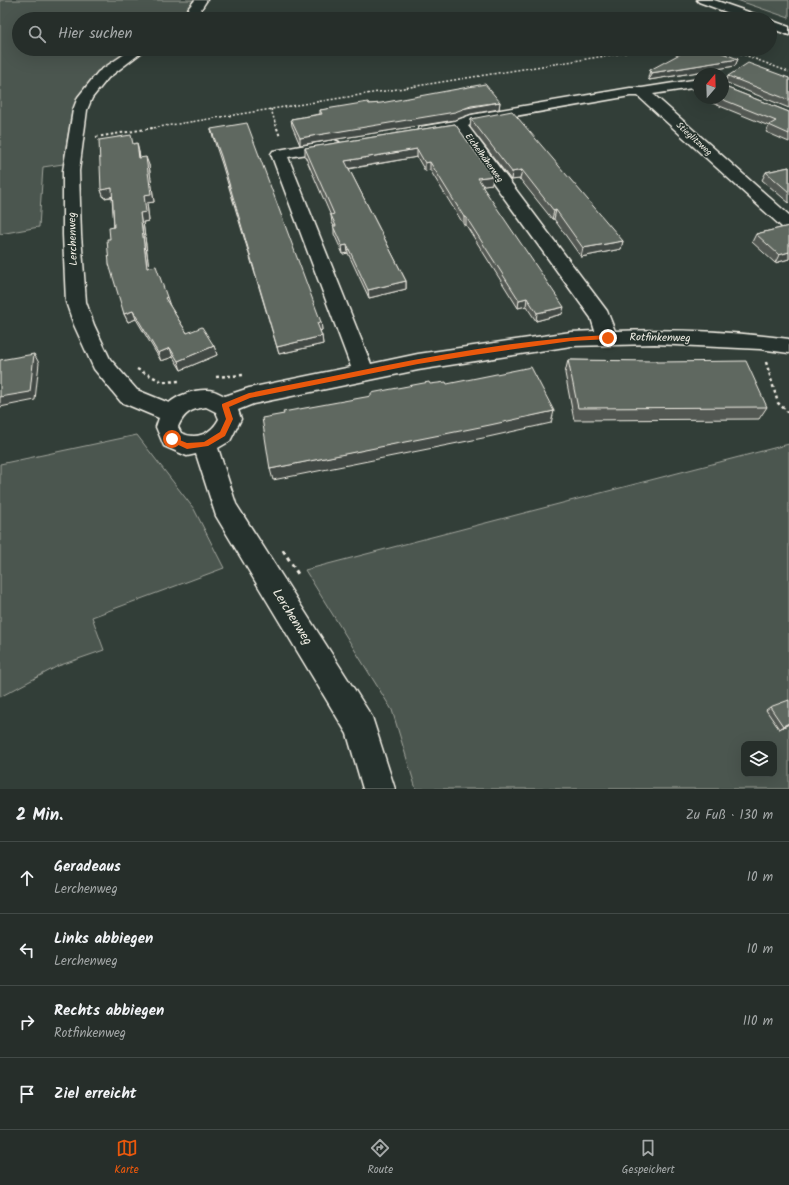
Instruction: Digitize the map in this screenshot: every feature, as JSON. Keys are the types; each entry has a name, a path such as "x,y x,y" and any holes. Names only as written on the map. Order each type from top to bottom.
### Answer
{"street":[{"path":"192,12 201,0"},
{"path":"703,0 736,12"},
{"path":"777,27 789,31"},
{"name":"Lerchenweg","path":"130,56 103,75 85,97 80,110 70,170 76,302 84,325 101,363 129,396 171,413"},
{"path":"460,125 479,118 630,92 642,92 693,83"},
{"name":"Stieglitzweg","path":"642,92 789,224"},
{"name":"Eichelhäherweg","path":"406,133 460,125 600,316 608,338"},
{"path":"353,142 279,154 364,373"},
{"name":"Rotfinkenweg","path":"225,406 249,396 364,373 474,352 571,339 655,337 760,342 789,346"},
{"path":"208,398 225,406 230,419 222,434 205,444 187,446 172,439 167,427 171,413 188,401 208,398"},
{"name":"Lerchenweg","path":"205,444 225,508 361,728 379,789"}],"path":[{"path":"75,140 605,56"},
{"path":"747,56 789,72"},
{"path":"271,109 285,152"},
{"path":"760,342 778,403 789,413"}],"shaded area":[{"path":"0,0 198,0 189,12 12,12 12,56 126,56 100,74 72,111 63,164 43,167 39,227 0,234"},
{"path":"737,0 789,0 789,18 777,14 777,12 772,12"},
{"path":"137,435 194,509 224,568 92,617 104,650 58,666 0,697 0,464"},
{"path":"789,444 789,789 416,789 392,710 305,570"}],"building":[{"path":"676,56 730,56 738,59 651,73 650,70"},
{"path":"748,63 789,78 789,100 729,76"},
{"path":"485,84 500,102 471,106 455,112 300,138 291,119 322,114 320,110 368,102 369,104 381,103"},
{"path":"729,89 789,112 789,134 769,125 776,121 729,102"},
{"path":"512,111 623,241 583,248 556,210 554,211 522,170 512,172 471,119"},
{"path":"247,123 321,322 317,323 322,336 277,347 221,156 211,129"},
{"path":"455,124 493,176 478,178 482,186 564,307 537,313 527,298 519,300 466,217 464,217 430,162 425,163 417,149 345,161 406,281 368,290 347,245 342,246 333,226 336,226 331,215 334,214 305,148"},
{"path":"131,135 133,144 137,143 139,158 146,157 151,194 144,195 146,212 140,213 147,268 156,266 167,297 165,298 187,333 202,327 214,346 178,361 170,348 158,353 133,311 124,314 109,264 107,239 110,239 109,228 114,227 112,188 101,190 99,140"},
{"path":"789,167 789,192 766,172"},
{"path":"789,226 789,252 779,255 756,234"},
{"path":"34,354 30,392 0,397 0,360"},
{"path":"568,360 657,362 746,361 767,407 578,408"},
{"path":"531,367 554,411 270,469 262,418 284,414 283,412 371,396 371,393 429,382 430,384 446,382 447,384"},
{"path":"789,700 789,723 783,726 770,707"}],"route":[{"path":"172,439 187,446 205,444 222,434 230,419 225,406 249,396 474,352 571,339 608,338"}]}
